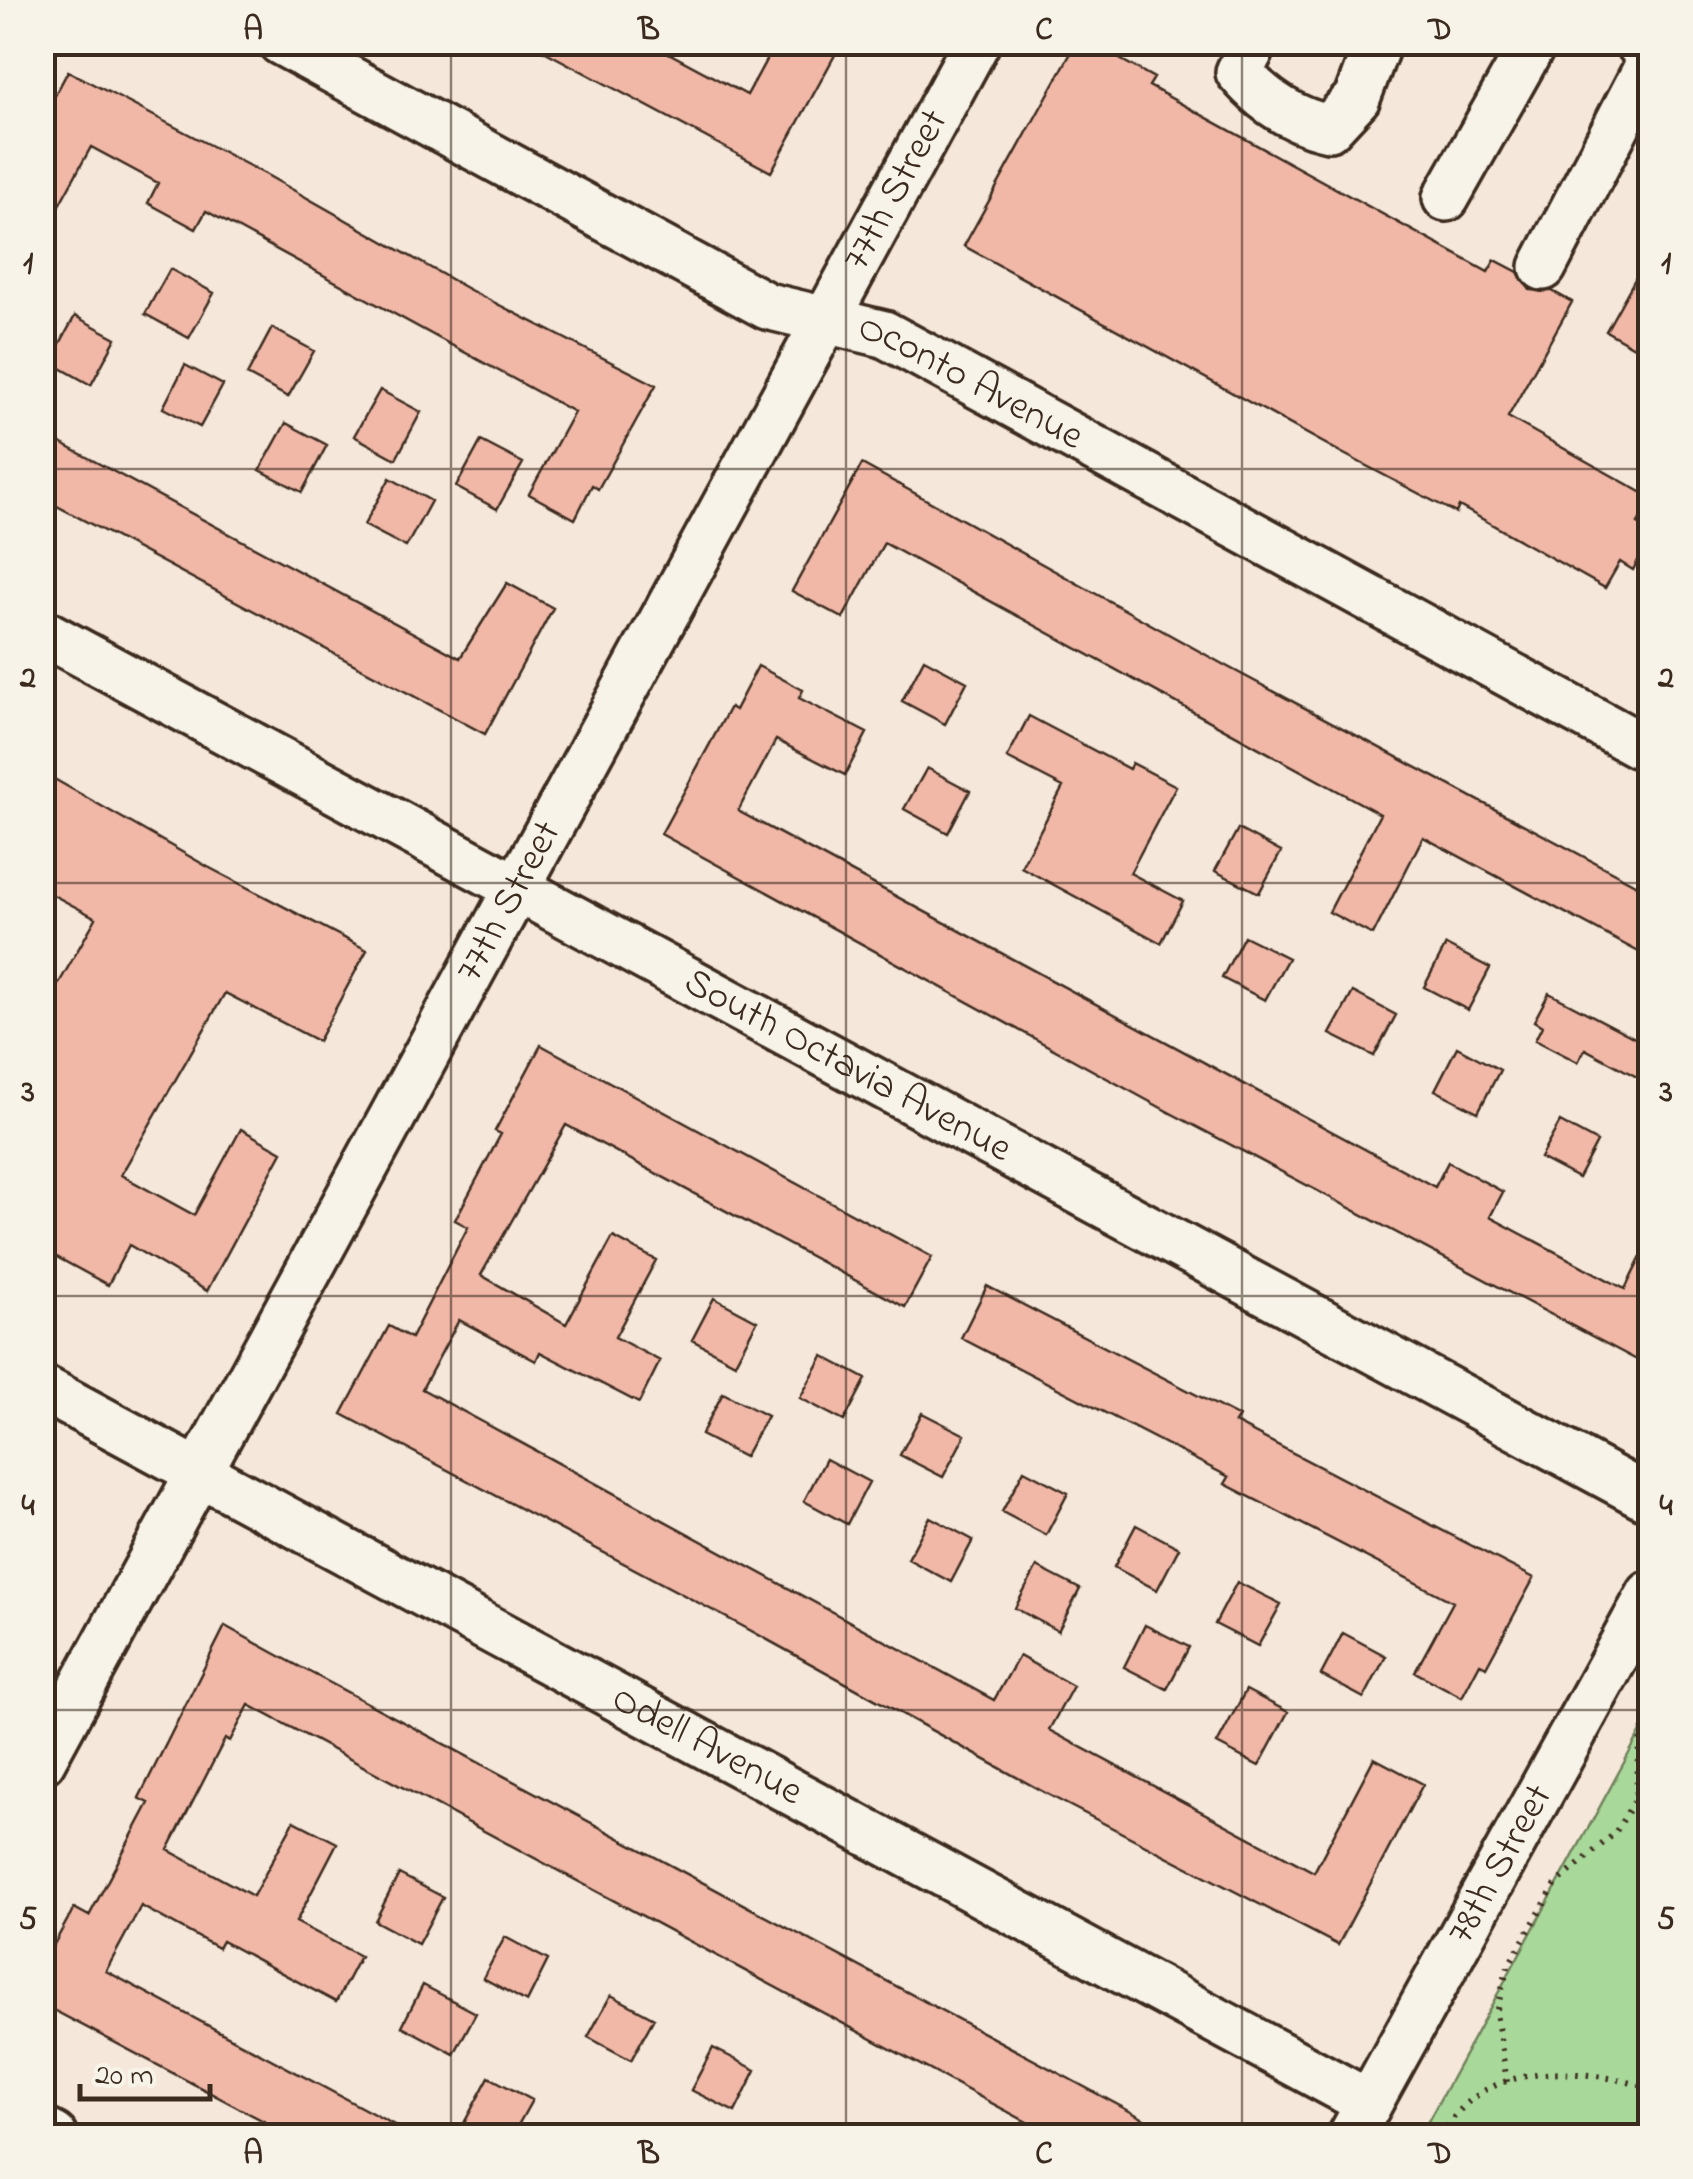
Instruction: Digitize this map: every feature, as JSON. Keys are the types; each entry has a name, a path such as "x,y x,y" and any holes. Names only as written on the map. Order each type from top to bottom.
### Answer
{"main road":[{"path":"1644,42 1650,46"}],"street":[{"name":"Oconto Avenue","path":"280,42 767,306 884,334 1650,751"},
{"name":"77th Street","path":"42,1761 977,42"},
{"path":"1256,42 1239,72 1255,91 1300,122 1330,128 1357,98 1378,42"},
{"path":"1446,198 1534,42"},
{"path":"1543,267 1650,62"},
{"name":"South Octavia Avenue","path":"42,632 1650,1499"},
{"name":"Odell Avenue","path":"42,1388 1360,2120"},
{"name":"78th Street","path":"1360,2120 1650,1594"},
{"path":"42,2130 54,2136"}],"path":[{"path":"1508,2082 1496,2013 1508,1966 1556,1884 1615,1833 1635,1800 1641,1736 1650,1706"},
{"path":"1442,2136 1484,2092 1536,2071 1608,2075 1650,2088"}],"green space":[{"path":"1650,1715 1650,2136 1420,2136"}],"building":[{"path":"527,42 648,42 747,95 776,42 842,42 771,172"},
{"path":"1077,42 1089,42 1154,78 1149,86 1488,272 1495,260 1518,272 1530,290 1552,291 1572,302 1508,417 1650,497 1638,524 1650,531 1650,538 1633,570 1620,562 1605,588 1459,506 1456,513 1342,453 964,246"},
{"path":"68,71 265,174 468,289 656,385 598,489 592,485 575,519 529,494 574,412 206,211 196,229 148,203 158,183 91,147 42,236 42,120"},
{"path":"1650,252 1650,356 1606,331"},
{"path":"170,269 214,293 189,338 145,314"},
{"path":"75,316 116,338 91,385 50,362"},
{"path":"272,328 314,351 288,397 247,375"},
{"path":"185,365 223,385 200,427 163,408"},
{"path":"380,390 421,412 396,459 354,436"},
{"path":"286,423 327,445 302,492 260,470"},
{"path":"42,433 460,658 507,583 553,608 485,734 42,498"},
{"path":"481,441 523,463 497,509 456,487"},
{"path":"862,464 1228,667 1650,892 1650,958 1423,837 1373,935 1329,912 1380,814 884,543 843,618 792,591"},
{"path":"390,478 431,501 406,547 364,525"},
{"path":"924,659 967,682 945,724 902,701"},
{"path":"758,666 803,690 799,698 867,733 845,775 776,740 738,811 1435,1187 1448,1162 1503,1192 1490,1217 1625,1289 1650,1239 1650,1367 1165,1110 661,834 730,707 735,710"},
{"path":"1029,716 1129,769 1132,763 1176,786 1130,873 1183,901 1161,943 1021,867 1063,787 1007,758"},
{"path":"927,768 970,791 948,833 904,809"},
{"path":"42,772 208,867 367,950 318,1041 225,993 121,1175 194,1215 241,1129 282,1152 207,1291 129,1245 108,1285 42,1249 42,1013 96,918 42,889"},
{"path":"1238,829 1281,852 1259,893 1215,871"},
{"path":"1244,936 1288,958 1265,1000 1222,978"},
{"path":"1446,945 1490,968 1468,1010 1424,987"},
{"path":"1353,992 1396,1015 1374,1056 1330,1034"},
{"path":"1549,993 1650,1046 1650,1084 1585,1049 1578,1062 1535,1040 1542,1026 1534,1021"},
{"path":"541,1045 932,1257 905,1307 566,1125 481,1275 566,1324 613,1237 656,1260 615,1337 660,1361 639,1403 540,1352 536,1361 459,1320 422,1389 994,1700 1019,1656 1073,1686 1049,1730 1314,1872 1374,1758 1423,1784 1338,1945 1049,1795 746,1628 342,1414 389,1326 411,1338 468,1227 455,1220 501,1134 495,1131"},
{"path":"1457,1047 1500,1070 1478,1112 1435,1090"},
{"path":"1560,1122 1597,1142 1578,1178 1540,1158"},
{"path":"987,1286 1239,1417 1235,1423 1534,1578 1486,1667 1480,1663 1462,1697 1415,1672 1453,1602 1225,1484 1229,1477 961,1338"},
{"path":"714,1298 757,1321 735,1363 692,1340"},
{"path":"823,1356 866,1379 844,1421 800,1398"},
{"path":"723,1393 767,1416 744,1457 701,1435"},
{"path":"922,1413 965,1435 943,1477 900,1455"},
{"path":"826,1459 869,1482 847,1524 804,1501"},
{"path":"1024,1470 1068,1493 1046,1535 1002,1512"},
{"path":"930,1517 973,1540 951,1582 908,1559"},
{"path":"1136,1525 1179,1548 1157,1590 1114,1567"},
{"path":"1037,1567 1080,1589 1058,1631 1015,1608"},
{"path":"1237,1582 1281,1604 1258,1646 1215,1624"},
{"path":"1145,1625 1189,1647 1167,1689 1124,1667"},
{"path":"225,1626 1176,2136 1053,2136 249,1705 230,1741 225,1739 168,1850 253,1896 294,1821 337,1843 296,1922 360,1956 336,2002 222,1941 218,1948 141,1906 106,1971 415,2136 292,2136 42,2004 42,1966 74,1908 89,1916 149,1803 139,1798"},
{"path":"1343,1633 1386,1656 1364,1698 1321,1675"},
{"path":"1246,1690 1288,1712 1259,1766 1217,1744"},
{"path":"399,1874 443,1897 418,1944 375,1921"},
{"path":"505,1937 548,1960 527,2002 483,1978"},
{"path":"423,1985 476,2013 454,2054 402,2026"},
{"path":"611,1995 654,2018 631,2060 588,2037"},
{"path":"713,2048 756,2070 735,2112 691,2090"},
{"path":"489,2077 532,2100 512,2136 457,2136"}]}
